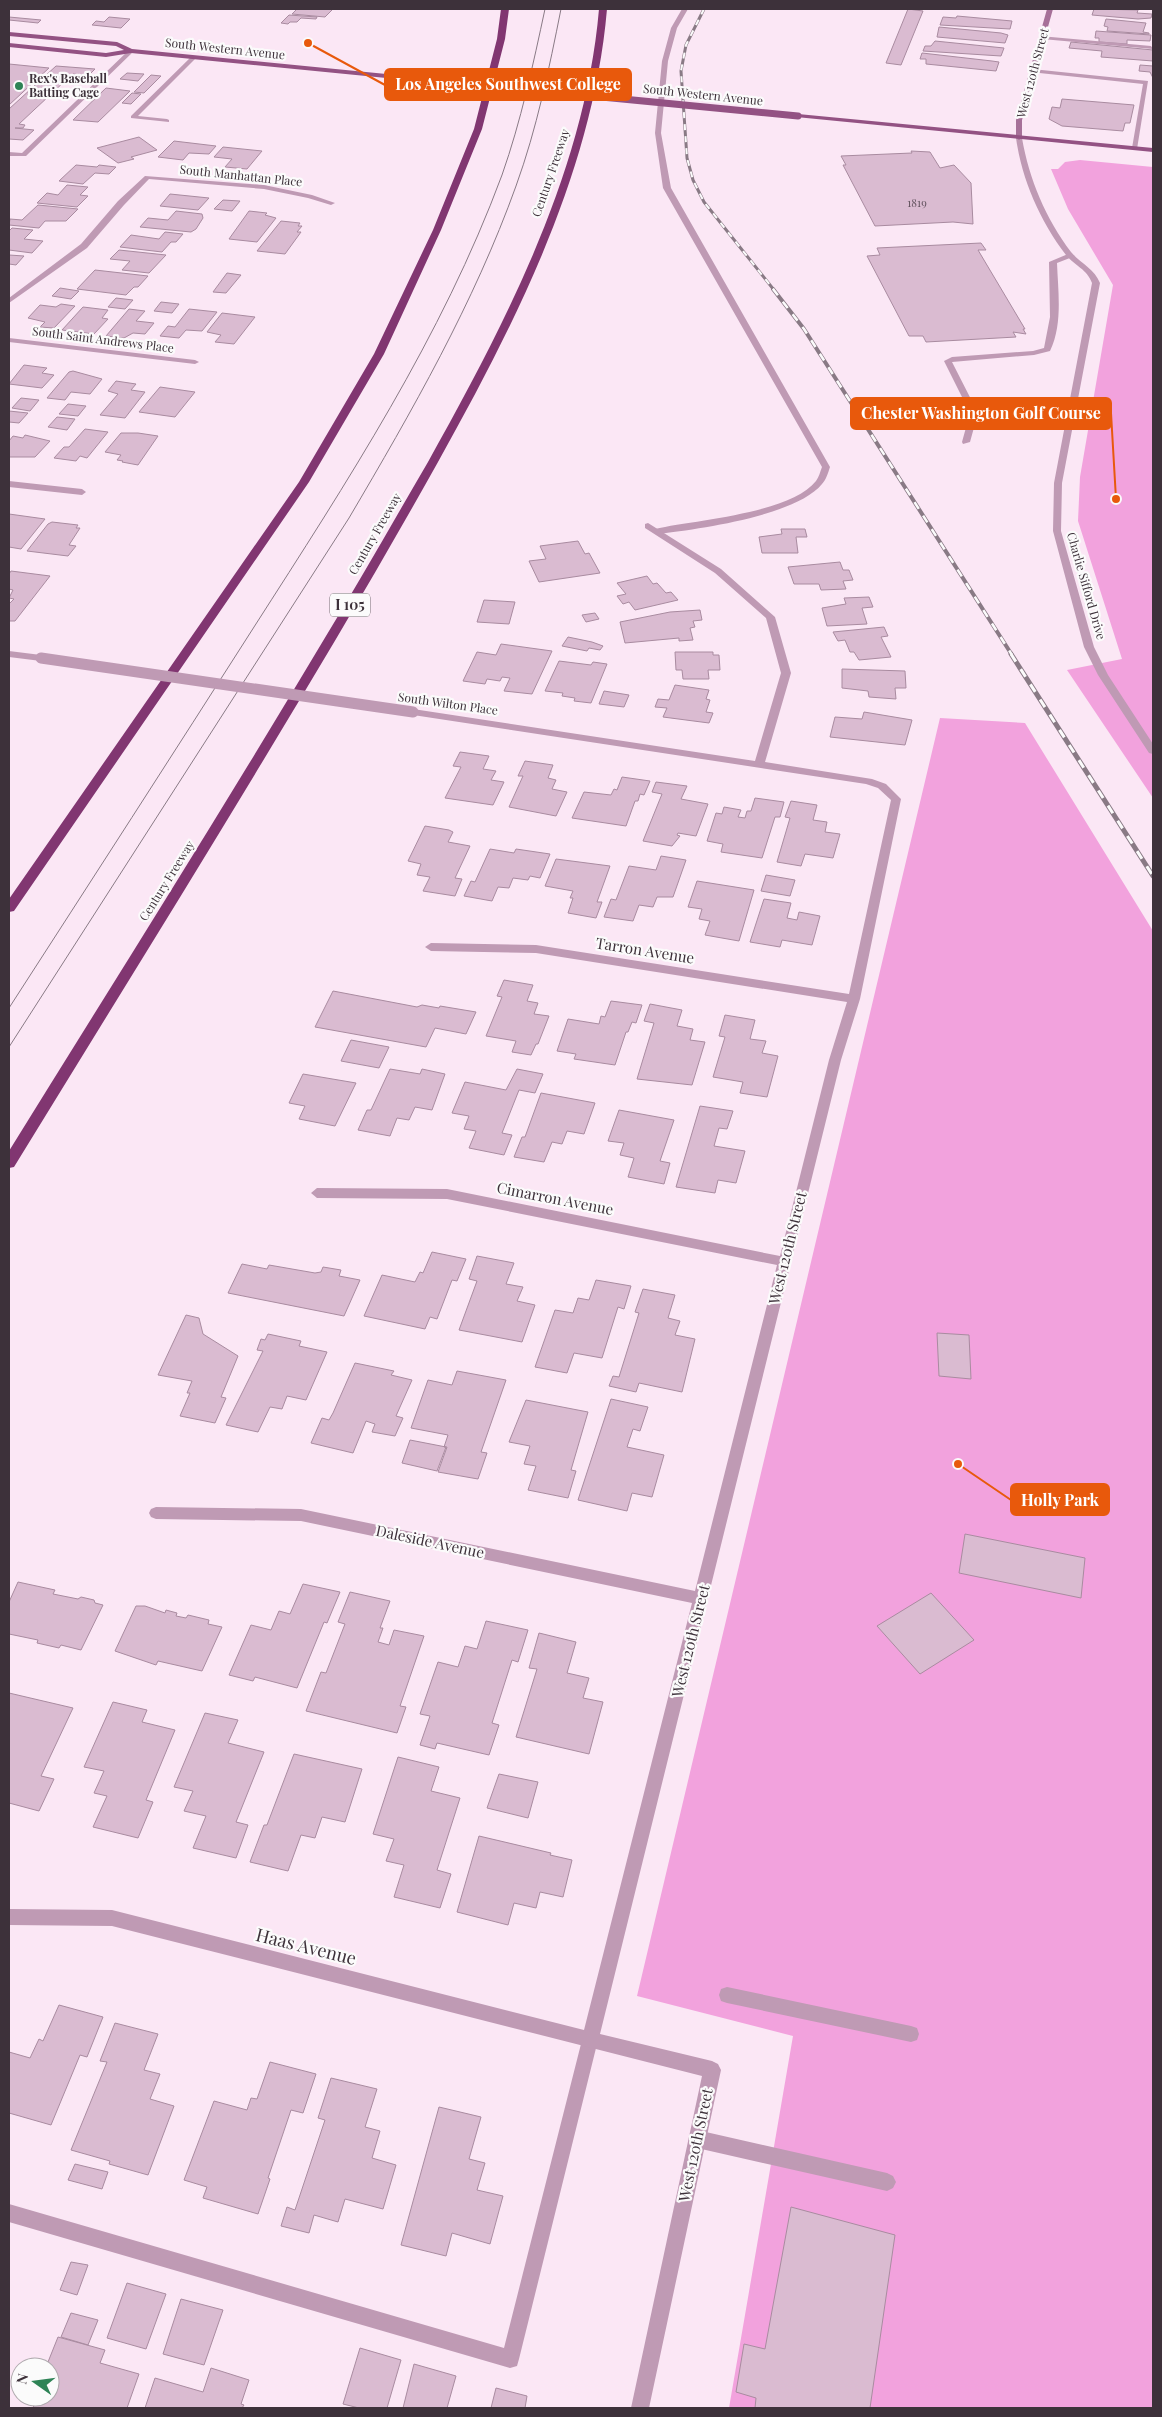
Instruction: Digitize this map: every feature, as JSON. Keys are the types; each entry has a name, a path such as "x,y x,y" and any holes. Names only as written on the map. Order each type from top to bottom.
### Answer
{"highway":[{"path":"9,908 304,482 379,354 436,230 478,129 501,40 504,9"},
{"name":"Century Freeway","path":"9,1163 258,759 374,566 478,381 538,251 574,156 599,56 602,9"}],"main road":[{"name":"South Western Avenue","path":"9,34 117,44 131,51"},
{"name":"South Western Avenue","path":"9,45 106,55 131,51 1153,150"}],"street":[{"path":"658,532 705,526 774,507 806,494 819,483 826,466 667,188 658,133 665,61 674,28 685,9"},
{"name":"West 120th Street","path":"1019,138 1019,120 1050,9"},
{"path":"1042,38 1150,48"},
{"path":"9,154 24,155 131,51"},
{"path":"167,121 133,117 194,57"},
{"path":"1032,71 1146,82 1135,148"},
{"name":"Charlie Sifford Drive","path":"1019,138 1021,156 1029,183 1046,218 1071,256 1093,273 1096,283 1058,483 1057,531 1089,647 1103,675 1153,751"},
{"name":"South Manhattan Place","path":"9,301 84,246 121,202 146,177 280,190 312,196 331,203"},
{"path":"966,442 974,413 948,361 952,359 1034,354 1047,349 1053,333 1056,304 1053,262 1071,256"},
{"name":"South Saint Andrews Place","path":"9,340 195,362"},
{"path":"9,484 82,492"},
{"path":"648,526 718,571 770,617 786,673 760,764"},
{"name":"South Wilton Place","path":"9,654 760,764 868,781 882,786"},
{"name":"West 120th Street","path":"640,2408 712,2070 590,2040 835,1060 854,999 896,799 882,786"},
{"name":"Tarron Avenue","path":"431,947 536,950 854,999"},
{"name":"Cimarron Avenue","path":"317,1194 447,1194 785,1262"},
{"name":"Daleside Avenue","path":"156,1513 301,1515 701,1599"},
{"name":"Haas Avenue","path":"9,1918 112,1918 590,2040"},
{"path":"726,1995 911,2034"},
{"path":"9,2213 510,2359 590,2040"},
{"path":"697,2139 887,2182"}],"shaded area":[{"path":"1080,160 1153,167 1153,798 1067,670 1122,659 1078,521 1080,477 1113,285 1068,209 1051,169 1058,169 1065,162"},
{"path":"940,718 1025,723 1153,931 1153,2408 729,2408 793,2036 637,1996"}],"building":[{"path":"297,9 333,9 325,17 292,14"},
{"path":"908,9 923,11 901,65 886,63"},
{"path":"1094,9 1138,10 1137,13 1152,14 1151,18 1138,19 1092,15"},
{"path":"289,15 317,17 316,19 301,18 297,22 290,22 288,24 281,23"},
{"path":"957,16 1012,21 1010,29 940,25 943,17 956,18"},
{"path":"9,17 41,20 38,23 9,20"},
{"path":"109,17 130,19 121,28 92,25 96,21 104,22"},
{"path":"1106,19 1146,23 1143,32 1149,34 1107,31 1108,27 1104,26"},
{"path":"939,27 1008,35 1005,43 937,37"},
{"path":"1096,31 1151,35 1150,41 1127,40 1127,44 1099,42 1099,38 1095,38"},
{"path":"935,41 1004,48 1001,56 923,51 925,46 931,46"},
{"path":"1071,42 1153,50 1153,61 1101,57 1102,51 1069,48"},
{"path":"922,53 999,62 996,71 926,64 926,59 920,59"},
{"name":"Rex's Baseball Batting Cage","path":"9,64 49,68 9,105"},
{"path":"1140,65 1153,66 1153,78 1150,72 1139,71"},
{"path":"56,66 95,69 88,76 73,74 68,79 75,80 72,82 65,81 19,124 25,125 23,128 15,128 34,130 23,140 9,139 9,109"},
{"path":"127,73 144,74 138,81 120,79"},
{"path":"151,75 161,76 144,93 134,92"},
{"path":"106,88 130,91 98,122 73,120"},
{"path":"132,93 141,94 131,104 122,103"},
{"path":"1062,99 1134,105 1130,123 1125,123 1123,131 1062,126 1049,119 1052,107 1060,108"},
{"path":"139,137 157,150 131,157 134,159 118,163 97,148"},
{"path":"174,141 216,146 209,154 189,153 183,160 158,157"},
{"path":"223,147 262,151 247,169 225,167 232,159 214,157"},
{"path":"911,151 930,152 940,168 954,165 971,183 973,224 953,222 875,226 843,165 846,165 841,156 912,153"},
{"path":"76,165 116,167 109,174 95,173 83,184 59,181"},
{"path":"67,185 88,187 80,195 88,196 77,207 37,203 47,193 58,195"},
{"path":"170,194 209,198 198,210 160,206"},
{"path":"223,200 240,201 232,211 214,209"},
{"path":"38,205 78,209 66,221 45,221 39,228 9,225 10,219 22,220"},
{"path":"176,211 202,214 203,218 196,229 191,232 140,227 148,218 168,220"},
{"path":"249,211 267,213 265,215 276,218 257,242 229,239"},
{"path":"281,221 300,223 298,226 302,226 297,232 301,232 285,254 257,251"},
{"path":"12,228 33,230 24,239 43,241 32,253 9,250 9,231"},
{"path":"165,232 183,234 176,242 171,242 162,252 120,247 131,235 159,239"},
{"path":"981,243 986,250 978,250 1025,329 1023,329 1026,334 1013,332 1016,337 926,342 923,336 909,336 867,256 880,255 877,248"},
{"path":"119,250 166,255 149,273 122,270 130,261 110,259"},
{"path":"9,255 24,256 16,265 9,264"},
{"path":"95,270 148,276 138,287 134,287 126,295 77,289"},
{"path":"227,273 241,275 226,293 213,292"},
{"path":"60,288 79,291 71,299 52,296"},
{"path":"116,298 133,300 125,309 108,307"},
{"path":"161,302 179,304 172,313 154,311"},
{"path":"61,304 75,306 54,328 40,327 45,322 28,318 40,305 56,307"},
{"path":"83,307 108,310 102,318 108,319 94,334 62,330"},
{"path":"129,309 145,311 136,321 154,323 145,334 133,333 124,338 106,336"},
{"path":"189,309 217,312 202,331 186,330 179,338 160,336 168,326 175,327"},
{"path":"222,313 255,317 234,344 215,342 221,335 207,332"},
{"path":"24,365 47,368 42,373 54,375 42,388 9,384"},
{"path":"73,371 102,379 90,394 71,392 65,400 47,398 69,372"},
{"path":"116,381 136,384 131,390 145,392 125,418 100,415 118,394 108,391"},
{"path":"160,387 195,392 175,417 139,412"},
{"path":"21,398 39,400 30,411 12,408"},
{"path":"68,404 86,406 78,416 59,414"},
{"path":"9,411 28,413 19,423 9,422"},
{"path":"57,417 75,419 67,430 48,427"},
{"path":"85,429 108,432 87,458 80,456 76,461 54,458 64,447 69,447"},
{"path":"121,433 158,436 138,465 117,460 121,455 105,452"},
{"path":"25,435 50,441 35,457 9,457 9,441 13,436 23,438"},
{"path":"9,514 45,519 21,549 9,547"},
{"path":"52,522 78,525 76,528 80,528 69,545 76,546 68,556 27,551 48,524"},
{"path":"781,529 805,529 807,537 796,537 798,553 762,553 759,537 782,534"},
{"path":"578,541 585,554 589,553 600,573 539,582 529,561 546,559 540,546"},
{"path":"840,562 843,570 849,570 853,580 843,581 846,589 821,590 819,584 794,584 788,567"},
{"path":"11,571 50,576 15,621 9,621 9,604 14,599 9,598 13,590 9,589 9,574"},
{"path":"647,576 653,584 657,583 666,593 671,592 678,600 635,610 629,602 623,604 617,596 626,594 617,583"},
{"path":"869,597 873,607 862,608 867,624 827,626 822,608 846,604 844,598"},
{"path":"484,600 515,602 509,624 477,622"},
{"path":"700,610 702,620 693,621 695,627 690,628 693,640 679,641 679,638 625,643 620,622 670,612"},
{"path":"595,613 599,619 586,622 582,615"},
{"path":"884,627 888,636 881,637 891,657 859,660 854,652 850,652 845,640 838,641 833,632"},
{"path":"568,637 603,646 600,650 589,648 587,651 562,646"},
{"path":"501,644 552,651 532,694 504,691 510,678 502,677 500,681 487,679 485,684 463,681 477,652 496,655"},
{"path":"675,652 713,652 713,655 719,655 720,670 708,670 709,679 683,679 682,670 676,670"},
{"path":"559,661 591,665 593,662 607,664 591,703 574,701 575,698 562,696 563,693 545,691"},
{"path":"842,669 905,671 906,688 895,688 896,699 869,697 868,691 842,688"},
{"path":"675,685 709,690 706,699 710,700 706,712 713,713 709,723 663,717 667,708 655,707 658,699 669,700"},
{"path":"604,691 629,695 624,707 599,704"},
{"path":"864,712 912,720 905,745 830,737 835,717 862,719"},
{"path":"460,752 489,756 483,769 496,771 491,780 504,782 493,805 445,798 461,767 453,766"},
{"path":"525,761 553,765 548,778 556,780 552,789 567,792 556,816 509,807 523,776 518,776"},
{"path":"622,777 650,781 644,795 640,794 638,801 635,801 626,826 572,818 584,792 611,795 614,789 617,790"},
{"path":"656,782 687,786 681,799 708,804 696,836 678,833 677,835 680,836 672,846 643,841 662,794 652,792"},
{"path":"755,798 784,802 780,817 775,817 762,858 721,852 723,844 707,841 716,813 722,814 724,807 741,810 738,817 745,818 747,811 751,811"},
{"path":"791,801 817,805 813,820 827,822 825,832 840,834 833,858 805,854 801,866 777,862 790,818 785,817"},
{"path":"425,826 449,830 453,832 448,842 470,846 455,878 462,879 455,896 423,891 430,877 417,875 421,864 408,861"},
{"path":"490,849 514,853 516,849 550,854 540,878 530,876 528,880 513,878 509,888 498,887 492,901 464,896 471,881 475,882"},
{"path":"661,856 686,860 673,897 657,897 653,907 639,905 633,921 604,917 611,899 616,900 629,866 656,870"},
{"path":"556,859 610,866 597,902 602,902 596,918 568,913 573,898 570,898 573,891 545,886"},
{"path":"766,875 795,880 790,896 761,891"},
{"path":"697,881 754,890 739,941 705,935 710,921 699,919 702,909 688,907"},
{"path":"764,899 791,903 787,918 797,920 799,912 820,916 812,945 782,940 780,947 750,942"},
{"path":"504,980 533,985 527,1001 538,1003 534,1014 549,1016 538,1044 536,1044 531,1055 512,1052 516,1041 486,1036 502,997 497,996"},
{"path":"333,991 417,1007 422,1005 439,1008 440,1006 476,1012 466,1034 435,1028 426,1047 315,1027"},
{"path":"611,1001 642,1005 636,1023 632,1022 628,1032 626,1032 615,1065 574,1059 576,1054 557,1051 568,1019 599,1024 601,1016 605,1017"},
{"path":"650,1004 682,1010 677,1026 693,1029 690,1040 705,1042 692,1085 637,1079 654,1023 644,1021"},
{"path":"725,1015 755,1020 750,1039 766,1041 762,1053 778,1056 767,1097 740,1093 743,1082 713,1077 725,1037 719,1036"},
{"path":"351,1040 389,1047 379,1068 341,1061"},
{"path":"390,1069 420,1074 422,1069 445,1074 432,1110 415,1107 409,1120 397,1118 390,1136 358,1130 367,1110 371,1110"},
{"path":"517,1069 543,1074 535,1093 519,1090 502,1133 512,1135 504,1155 469,1148 476,1131 464,1129 469,1116 452,1113 465,1082 506,1090"},
{"path":"303,1074 356,1083 335,1126 299,1119 305,1106 289,1103"},
{"path":"541,1093 595,1103 584,1134 567,1131 562,1144 552,1142 544,1162 514,1157 522,1137 525,1137"},
{"path":"700,1106 733,1111 727,1129 719,1128 714,1146 745,1151 736,1183 718,1180 715,1193 676,1187"},
{"path":"619,1110 674,1120 660,1161 670,1163 664,1184 628,1177 634,1158 620,1155 624,1143 608,1141"},
{"path":"432,1252 466,1259 457,1281 452,1280 437,1319 430,1317 425,1329 364,1316 382,1275 415,1282 420,1272 423,1273"},
{"path":"477,1256 514,1263 506,1284 523,1287 517,1301 535,1305 522,1342 459,1330 477,1281 469,1279"},
{"path":"242,1264 267,1269 269,1265 315,1273 321,1272 323,1267 341,1270 339,1276 360,1280 344,1316 228,1293"},
{"path":"596,1280 631,1286 624,1309 618,1307 602,1358 574,1353 567,1373 535,1367 555,1310 573,1313 578,1298 589,1300"},
{"path":"643,1289 675,1295 668,1318 680,1321 675,1335 695,1339 682,1392 639,1383 636,1392 609,1386 613,1376 619,1377 639,1313 635,1312"},
{"path":"186,1315 199,1318 203,1334 238,1356 221,1397 226,1398 215,1423 180,1416 190,1393 187,1393 192,1381 158,1375"},
{"path":"937,1333 969,1335 971,1379 939,1376"},
{"path":"268,1334 301,1341 299,1346 327,1352 306,1400 287,1396 282,1409 270,1407 258,1432 226,1425 263,1351 257,1350 261,1339 265,1340"},
{"path":"355,1363 394,1371 391,1375 412,1380 396,1416 403,1418 395,1436 372,1432 375,1424 366,1421 353,1453 311,1443 322,1418 329,1420 333,1413"},
{"path":"457,1371 506,1380 481,1452 487,1453 478,1479 438,1472 447,1447 444,1447 448,1435 411,1428 428,1380 452,1385"},
{"path":"611,1399 648,1407 640,1431 633,1429 627,1447 664,1455 652,1497 632,1493 627,1511 578,1500"},
{"path":"526,1400 588,1412 571,1470 576,1471 568,1498 528,1490 536,1466 524,1464 530,1446 509,1442"},
{"path":"410,1440 446,1447 437,1471 402,1463"},
{"path":"965,1534 1085,1558 1081,1598 959,1573"},
{"path":"18,1582 55,1590 53,1594 94,1600 95,1603 103,1605 81,1650 61,1645 59,1648 37,1643 38,1640 9,1634 9,1602"},
{"path":"303,1584 340,1592 327,1623 324,1622 297,1688 255,1677 253,1681 229,1675 251,1625 271,1630 279,1611 290,1614"},
{"path":"350,1592 390,1601 380,1628 383,1628 378,1642 389,1645 394,1630 424,1636 400,1706 406,1707 397,1733 306,1711 321,1672 326,1673 345,1624 338,1622"},
{"path":"931,1593 974,1640 920,1674 877,1626"},
{"path":"136,1606 145,1606 165,1613 166,1610 177,1613 176,1616 186,1618 188,1615 209,1620 208,1624 222,1627 202,1671 158,1661 156,1665 115,1651"},
{"path":"486,1621 528,1630 518,1662 512,1660 492,1723 499,1725 489,1755 437,1743 435,1749 420,1745 430,1716 420,1714 438,1662 458,1667 465,1646 477,1649"},
{"path":"539,1633 576,1642 567,1673 589,1678 583,1698 603,1702 589,1754 516,1737 537,1669 529,1668"},
{"path":"9,1693 73,1708 41,1776 54,1779 39,1811 9,1803"},
{"path":"113,1702 147,1710 142,1722 175,1730 146,1800 153,1802 138,1838 93,1827 107,1796 94,1793 104,1771 84,1767"},
{"path":"205,1713 238,1720 228,1743 264,1752 236,1822 248,1825 236,1858 193,1848 206,1816 184,1811 193,1791 174,1787"},
{"path":"294,1754 362,1769 345,1822 322,1817 315,1838 301,1835 288,1871 250,1862 264,1825 267,1825"},
{"path":"398,1757 439,1767 431,1791 460,1798 437,1870 451,1874 440,1908 394,1897 404,1865 386,1861 394,1839 373,1834"},
{"path":"499,1774 538,1782 528,1818 487,1808"},
{"path":"479,1836 551,1853 550,1855 572,1860 563,1897 540,1892 536,1908 514,1903 508,1925 457,1912"},
{"path":"59,2005 103,2017 87,2057 80,2055 51,2125 9,2113 9,2052 30,2058 39,2039 43,2041"},
{"path":"115,2023 158,2034 144,2070 160,2074 150,2099 174,2106 148,2175 109,2164 110,2161 71,2150 107,2062 100,2061"},
{"path":"270,2062 316,2074 303,2113 291,2110 258,2214 203,2198 207,2187 184,2180 214,2101 247,2110 251,2098 257,2099"},
{"path":"331,2078 377,2089 365,2127 380,2131 372,2158 396,2165 383,2209 345,2199 338,2222 314,2215 309,2233 281,2226 287,2207 295,2210 325,2120 318,2118"},
{"path":"439,2107 481,2117 469,2159 485,2163 477,2190 503,2196 490,2244 452,2233 446,2256 401,2245"},
{"path":"75,2164 108,2172 102,2189 68,2180"},
{"path":"791,2207 895,2235 870,2408 755,2408 756,2398 736,2392 744,2344 765,2349"},
{"path":"71,2262 88,2265 77,2295 60,2290"},
{"path":"127,2283 166,2294 146,2349 107,2338"},
{"path":"181,2299 223,2310 204,2365 163,2354"},
{"path":"71,2313 98,2320 88,2345 61,2337"},
{"path":"58,2337 105,2350 100,2363 139,2374 127,2408 33,2408 60,2407 60,2357 50,2357"},
{"path":"360,2348 401,2360 387,2408 359,2408 343,2404"},
{"path":"414,2364 456,2376 447,2408 403,2408"},
{"path":"211,2368 249,2380 241,2404 244,2405 242,2408 145,2408 155,2378 203,2392"},
{"path":"496,2388 527,2396 525,2408 491,2408"}],"tram line":[{"path":"9,1008 324,518 422,351 478,235 502,175 521,114 545,9"},
{"path":"9,1047 349,518 440,356 481,272 516,186 536,120 561,9"}],"railway":[{"path":"704,9 686,45 681,71 687,158 693,180 704,202 774,290"},
{"path":"773,289 804,329 1012,655"},
{"path":"1011,654 1153,876"}],"place":[{"name":"Los Angeles Southwest College","path":"308,43"},
{"name":"Rex's Baseball Batting Cage","path":"19,86"},
{"name":"Chester Washington Golf Course","path":"1116,499"},
{"name":"Holly Park","path":"958,1464"}]}
